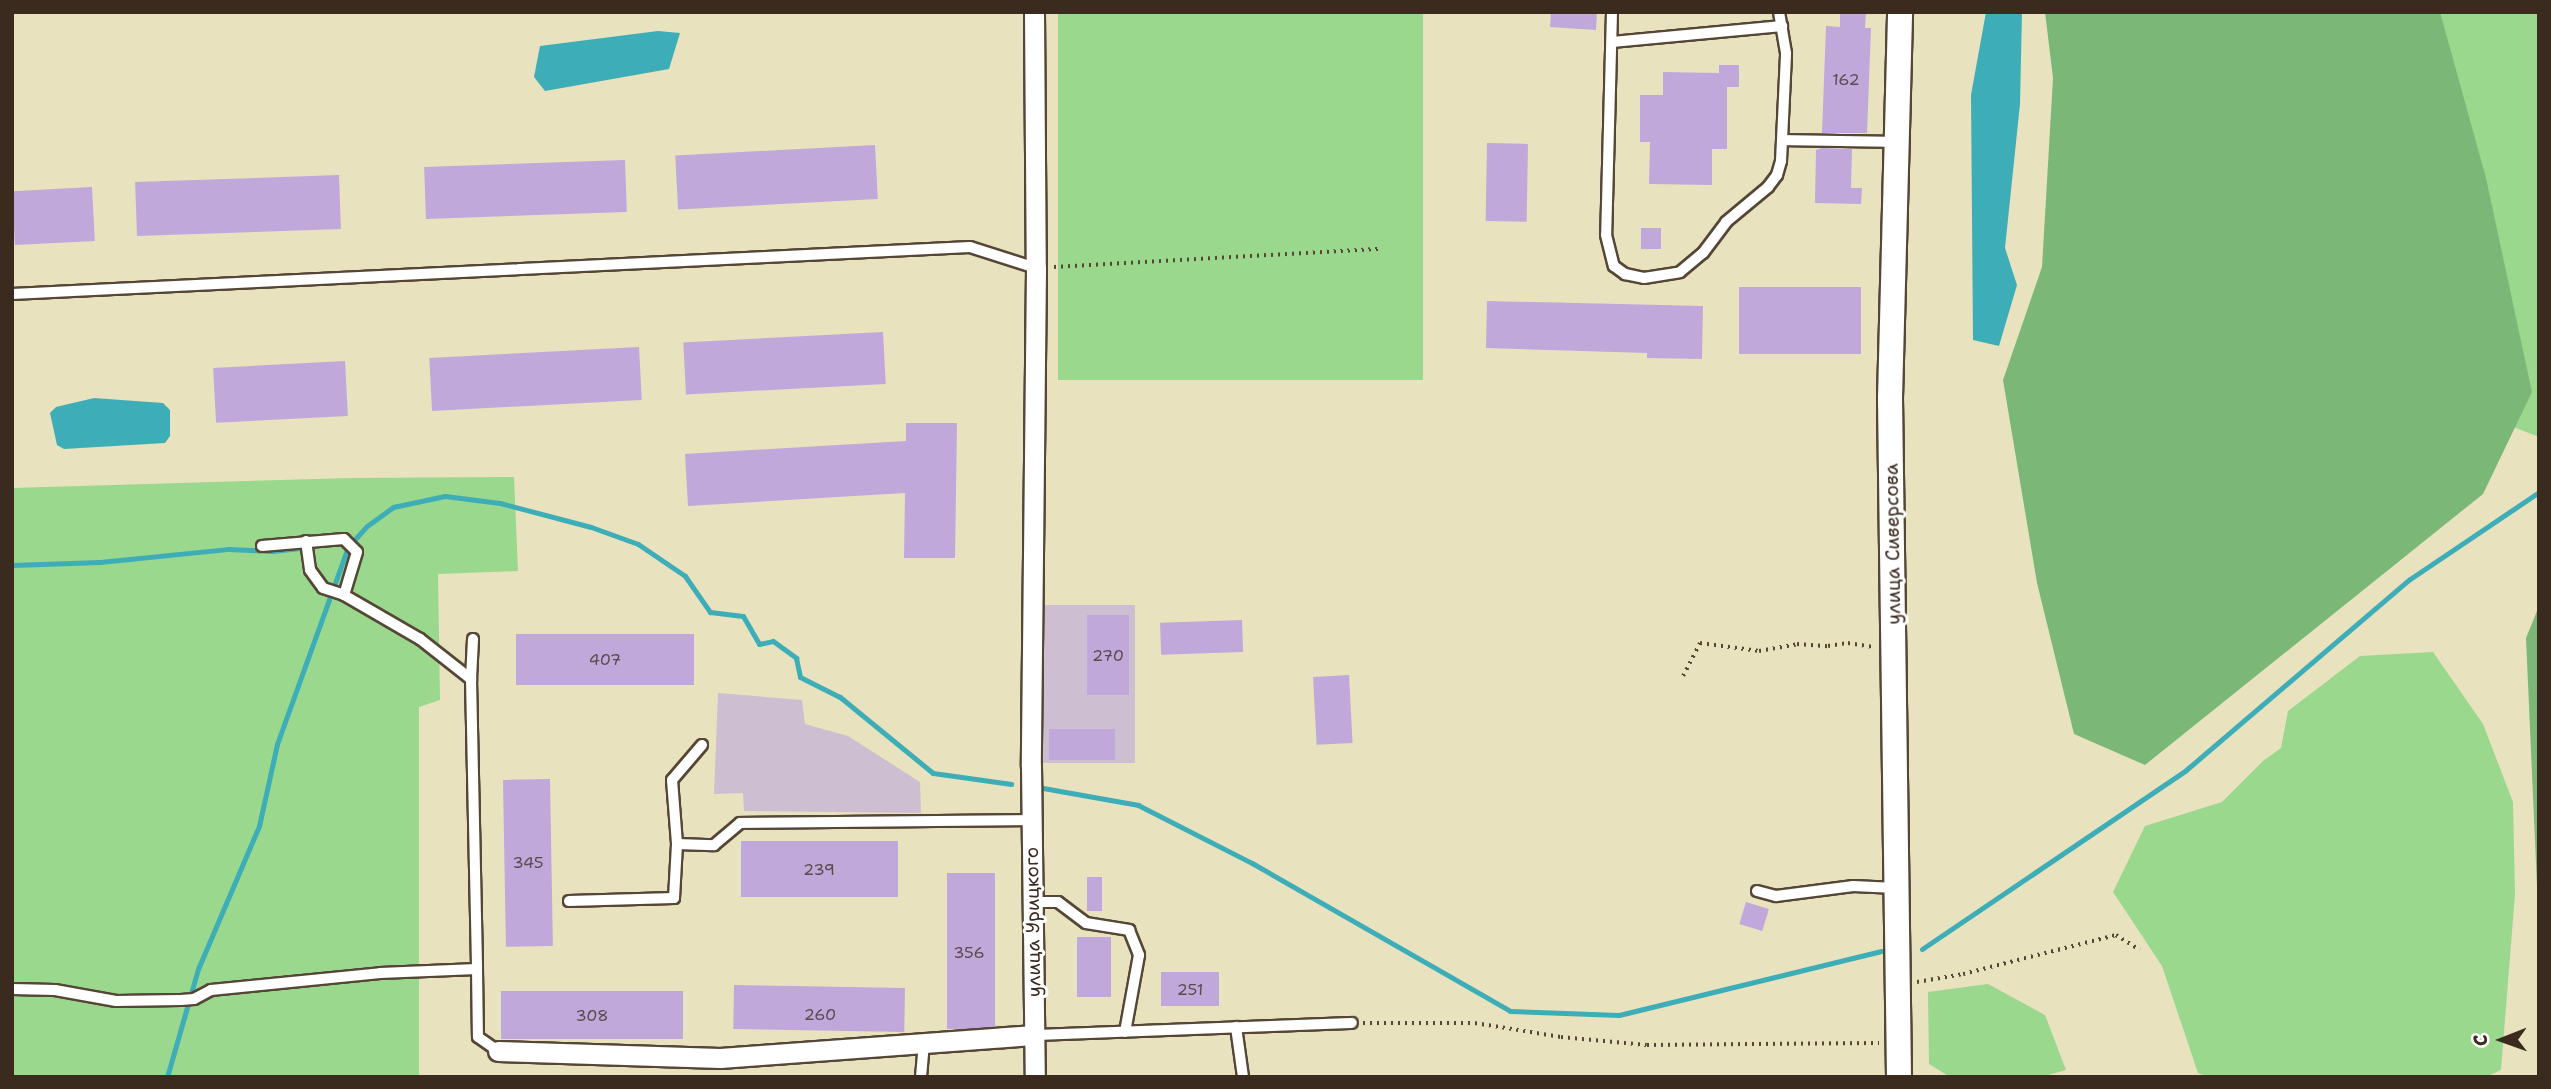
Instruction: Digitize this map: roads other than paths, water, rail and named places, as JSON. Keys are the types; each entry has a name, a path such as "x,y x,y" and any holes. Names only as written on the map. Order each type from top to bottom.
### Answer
{"street":[{"name":"улица Урицкого","path":"1034,12 1036,268 1031,766 1035,1077"},
{"name":"улица Сиверсова","path":"1899,1077 1895,649 1889,398 1900,12"},
{"path":"498,1051 720,1058 1035,1035"}],"lane":[{"path":"1612,12 1606,235 1614,266 1625,274 1662,278 1680,272 1703,253 1731,216 1768,187 1781,161 1786,53 1779,12"},
{"path":"1612,42 1782,26"},
{"path":"1783,140 1897,142"},
{"path":"12,294 970,247 1036,268"},
{"path":"262,546 344,539 357,552 344,595"},
{"path":"306,541 310,570 323,588 344,595 420,639 471,679"},
{"path":"472,639 478,1037 498,1051"},
{"path":"569,901 674,898 677,844 672,779 702,745"},
{"path":"677,844 714,845 740,823 1032,820"},
{"path":"1757,891 1776,896 1853,886 1897,888"},
{"path":"1033,902 1058,902 1086,923 1129,929 1139,955 1125,1032"},
{"path":"12,989 55,990 116,1001 181,1000 194,999 211,990 380,973 477,969"},
{"path":"1035,1035 1352,1023"},
{"path":"1236,1027 1243,1077"},
{"path":"921,1077 924,1043"}],"water":[{"path":"1986,12 2022,12 2020,104 2005,248 2017,285 1999,346 1973,340 1971,95"},
{"path":"658,31 680,33 669,69 545,91 534,77 540,46"},
{"path":"94,398 163,403 170,410 170,436 165,443 64,449 57,445 50,413 56,407"}],"waterway":[{"path":"1922,949 2186,770 2410,579 2539,492"},
{"path":"167,1077 198,969 259,826 277,744 348,547 367,526 393,507 445,496 500,503 591,527 638,544 685,576 710,612 743,616 759,644 773,641 796,658 800,677 840,697 933,773 1011,784"},
{"path":"12,565 100,562 229,549 272,551 303,548"},
{"path":"1043,788 1138,805 1252,863 1510,1011 1619,1015 1881,951"}]}
